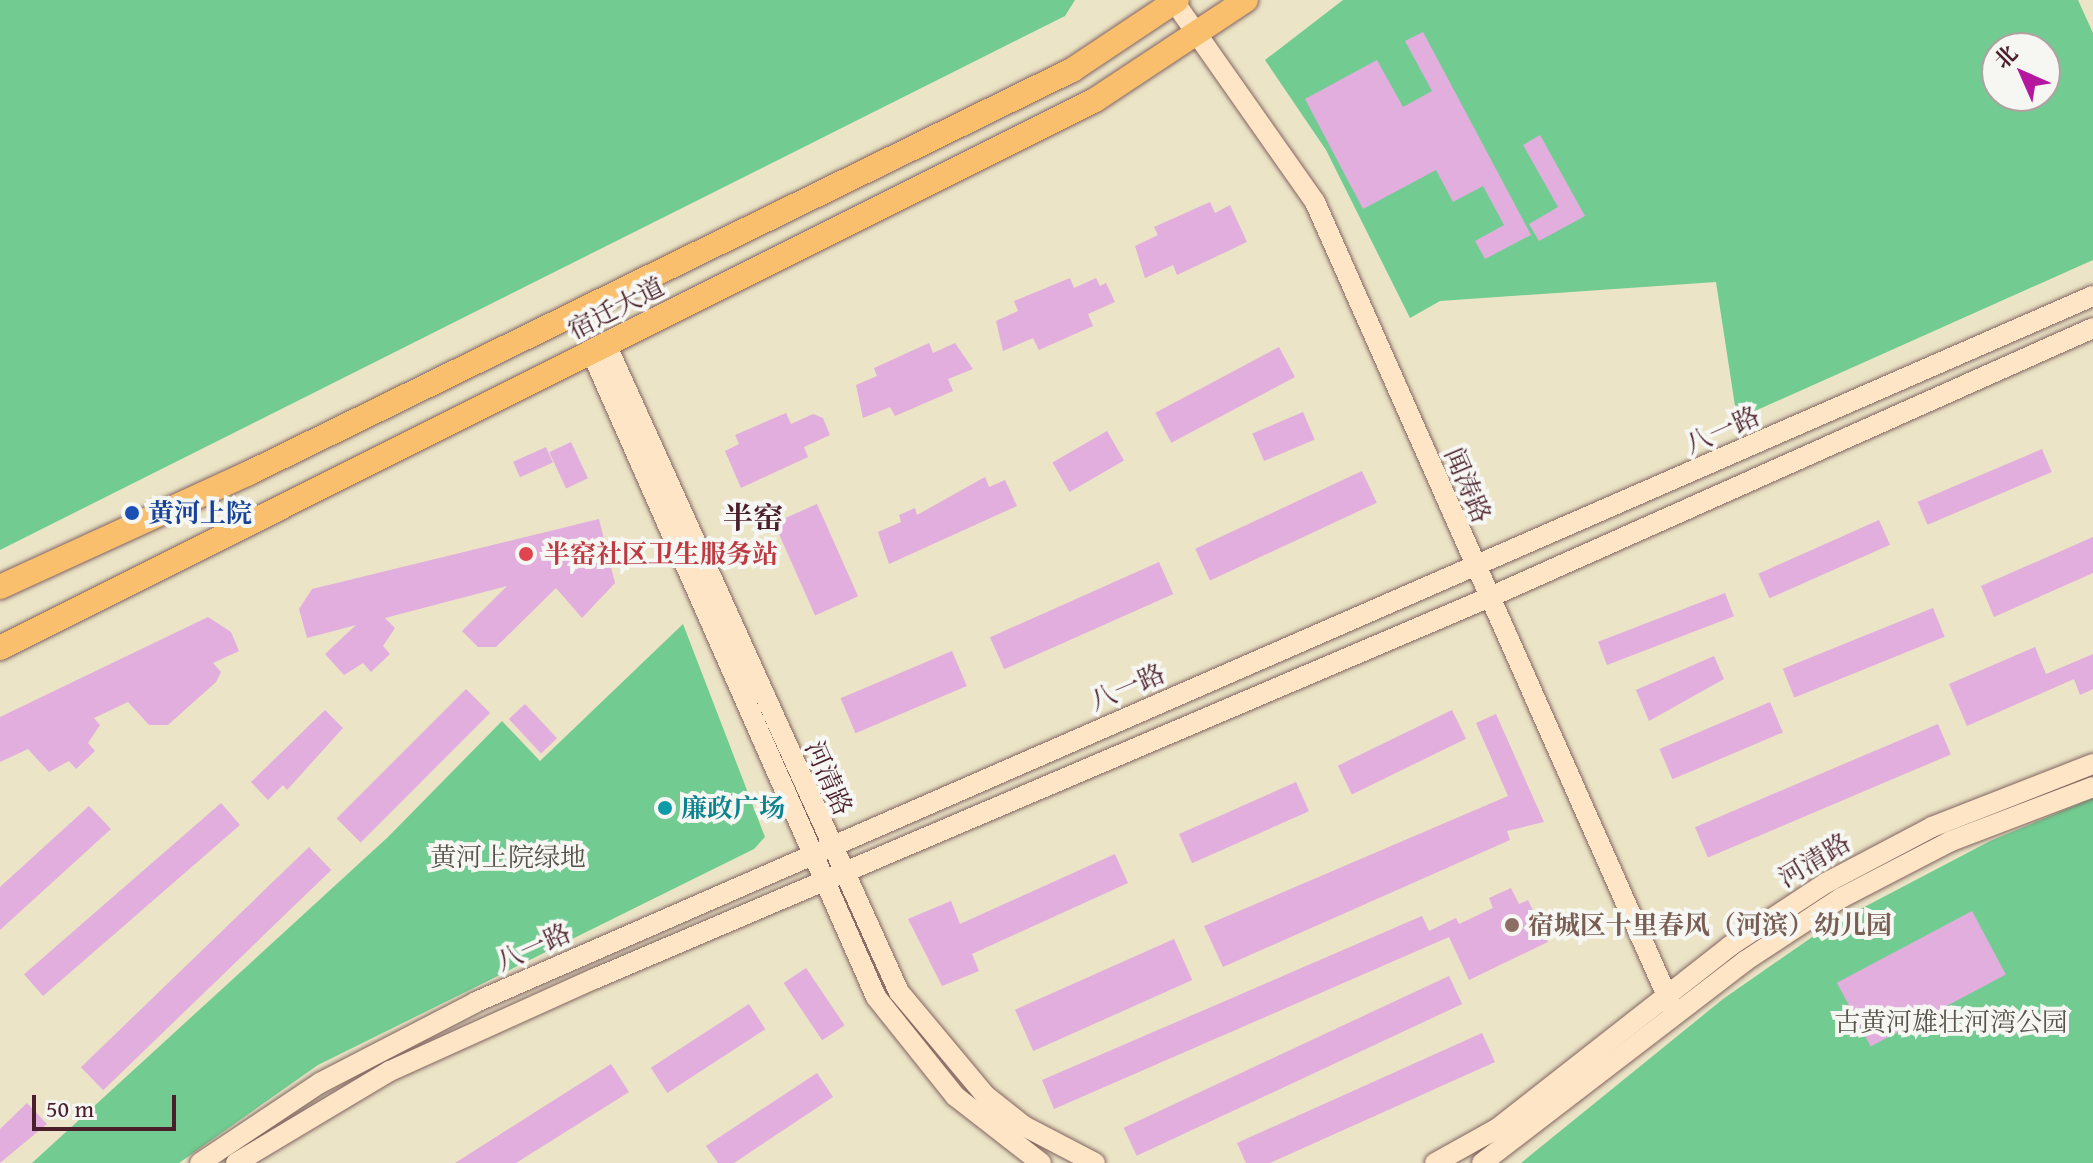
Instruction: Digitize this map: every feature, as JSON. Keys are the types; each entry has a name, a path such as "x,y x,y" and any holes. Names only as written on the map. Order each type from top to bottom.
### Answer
{"main road":[{"name":"宿迁大道","path":"0,587 247,474 1072,70 1175,0"},
{"name":"宿迁大道","path":"0,648 1095,100 1200,35 1246,0"}],"street":[{"name":"闻涛路","path":"1175,0 1315,202 1670,1005"},
{"name":"八一路","path":"200,1163 320,1083 455,1012 830,842 1475,566 2093,296"},
{"name":"八一路","path":"236,1163 390,1071 842,871 1490,597 2093,328"},
{"name":"河清路","path":"598,348 899,992 939,1048 1016,1120 1095,1163"},
{"name":"河清路","path":"598,348 822,880 876,997 910,1048 989,1127 1041,1163"},
{"name":"河清路","path":"1482,1163 1778,912 1875,854 2093,764"},
{"name":"河清路","path":"1435,1163 1498,1128 1670,1005 1841,898 1951,841 2093,787"}],"green space":[{"path":"0,0 1075,0 1065,16 0,550"},
{"path":"1343,0 2078,0 2093,33 2093,260 1737,419 1716,282 1440,301 1410,318 1326,150 1265,60"},
{"name":"黄河上院绿地","path":"683,624 765,837 754,849 318,1065 179,1163 32,1163 388,837 502,721 540,761"},
{"name":"古黄河雄壮河湾公园","path":"2093,798 2093,1163 1521,1163 1723,999 1828,926 1990,841"}],"building":[{"path":"1423,32 1531,235 1485,259 1475,241 1504,225 1483,186 1453,202 1436,170 1363,209 1305,99 1377,60 1403,107 1432,91 1405,41"},
{"path":"1540,135 1585,216 1539,241 1529,224 1558,207 1523,145"},
{"path":"1210,202 1215,213 1230,205 1247,242 1177,275 1173,265 1145,278 1135,246 1158,235 1154,227"},
{"path":"1070,278 1074,288 1096,278 1100,286 1106,283 1115,302 1088,314 1093,326 1039,350 1033,338 1003,351 996,321 1018,311 1014,301"},
{"path":"929,343 933,353 955,343 973,369 948,379 953,391 895,416 890,407 863,418 856,385 877,376 874,368"},
{"path":"1279,347 1295,377 1171,443 1155,413"},
{"path":"1303,412 1315,440 1264,461 1252,433"},
{"path":"786,413 791,424 813,414 823,418 830,435 804,447 808,457 741,488 725,451 739,444 735,435"},
{"path":"1107,431 1124,460 1069,492 1052,462"},
{"path":"571,442 588,478 566,488 549,452"},
{"path":"546,447 553,463 520,477 513,462"},
{"path":"2042,449 2052,472 1928,525 1918,502"},
{"path":"1362,471 1377,503 1210,580 1195,549"},
{"path":"985,477 989,487 1005,480 1017,506 889,564 878,532 901,522 899,515 915,508 917,515"},
{"path":"817,504 858,596 815,615 774,523"},
{"path":"599,519 615,583 582,618 556,588 496,647 478,647 462,631 507,586 385,618 395,628 383,646 390,654 371,672 363,663 344,675 325,654 356,625 307,638 299,609 312,589"},
{"path":"1879,520 1890,545 1769,598 1758,574"},
{"path":"2093,537 2093,573 1994,617 1981,586"},
{"path":"1159,562 1173,594 1004,669 990,637"},
{"path":"1725,593 1734,616 1607,665 1598,642"},
{"path":"1933,608 1945,637 1794,697 1783,669"},
{"path":"208,617 231,632 239,651 213,663 221,672 216,682 168,725 149,725 128,702 94,718 100,725 88,743 95,751 76,769 69,761 49,772 28,749 0,762 0,717"},
{"path":"2035,647 2046,674 2093,654 2093,689 2080,695 2074,679 1967,726 1949,684"},
{"path":"952,651 967,686 855,733 841,698"},
{"path":"1714,656 1724,679 1649,721 1636,690"},
{"path":"466,689 490,713 361,842 337,818"},
{"path":"1770,702 1783,732 1672,779 1660,749"},
{"path":"525,704 557,738 541,753 509,719"},
{"path":"325,710 343,728 287,790 283,785 268,800 251,782"},
{"path":"1452,710 1466,739 1352,794 1338,766"},
{"path":"1496,714 1544,822 1507,831 1510,840 1223,967 1204,926 1508,796 1476,723"},
{"path":"1938,724 1951,754 1708,858 1695,827"},
{"path":"1296,782 1309,811 1192,863 1179,834"},
{"path":"221,803 240,825 43,996 24,974"},
{"path":"89,806 111,829 0,930 0,887"},
{"path":"309,847 331,870 103,1090 81,1067"},
{"path":"1115,854 1128,883 972,954 979,971 942,986 908,919 951,901 960,924"},
{"path":"1511,888 1519,904 1528,900 1548,942 1469,980 1449,937 1054,1109 1042,1080 1422,916 1429,931 1456,918 1459,924 1493,908 1489,898"},
{"path":"1972,911 2006,975 1871,1046 1837,983"},
{"path":"1174,939 1192,980 1033,1051 1015,1010"},
{"path":"806,968 845,1025 822,1040 784,983"},
{"path":"1449,976 1462,1004 1137,1156 1124,1128"},
{"path":"749,1004 765,1029 667,1093 651,1068"},
{"path":"1482,1033 1495,1062 1270,1163 1246,1163 1237,1143"},
{"path":"611,1064 629,1092 516,1163 455,1163"},
{"path":"817,1073 833,1097 734,1163 718,1163 706,1146"},
{"path":"27,1103 47,1124 0,1163 0,1129"}],"place":[{"name":"黄河上院","path":"132,513"},
{"name":"半窑社区卫生服务站","path":"526,554"},
{"name":"廉政广场","path":"665,808"},
{"name":"宿城区十里春风（河滨）幼儿园","path":"1512,925"}],"district":[{"name":"半窑","path":"753,517"}]}
